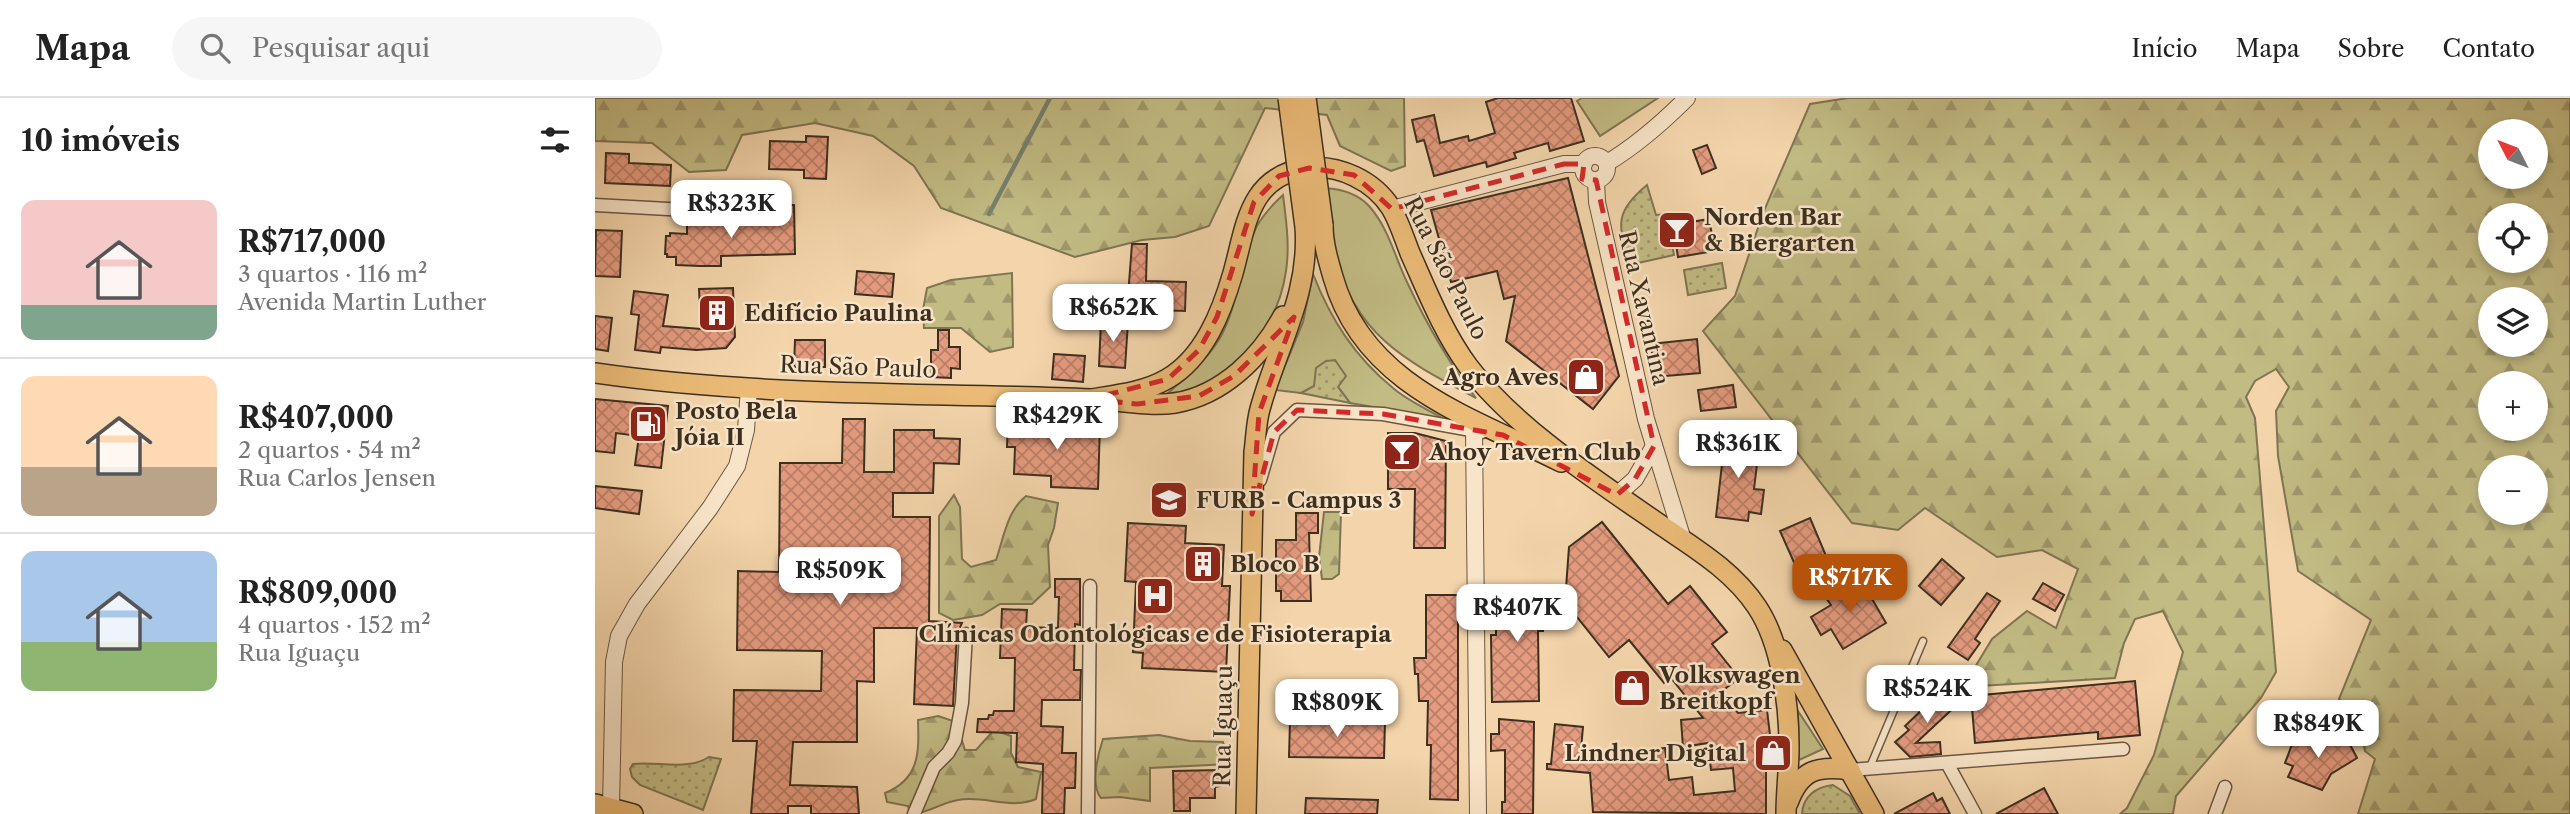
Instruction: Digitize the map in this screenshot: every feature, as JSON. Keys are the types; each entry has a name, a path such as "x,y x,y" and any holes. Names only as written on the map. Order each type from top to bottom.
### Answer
{"main road":[{"path":"1288,98 1314,226 1327,257 1337,293 1352,325 1374,354 1417,389 1593,479"},
{"path":"1091,399 1137,404 1174,403 1199,396 1220,386 1246,366 1272,335 1289,305 1306,264 1314,226 1307,98"},
{"name":"Rua São Paulo","path":"595,373 673,384 749,388 1091,399 1130,393 1168,379 1199,350 1217,317 1233,273 1243,226 1254,202 1279,176 1309,168 1332,169 1354,175 1370,186 1392,209 1439,314 1469,366 1507,409 1593,479 1683,540 1721,568 1743,589 1769,628 1786,707 1789,746 1786,811"},
{"name":"Rua Iguaçu","path":"1246,814 1254,452 1259,413 1296,305 1306,264"},
{"path":"1769,628 1859,770 1874,814"},
{"name":"Rua São Paulo","path":"1786,811 1793,789 1804,777 1819,768 1859,770"},
{"path":"603,805 633,814"}],"street":[{"path":"1607,163 1630,150 1687,98"},
{"path":"1595,155 1607,163 1606,173 1595,180 1590,180 1584,173 1586,160 1595,155"},
{"path":"1392,209 1564,163 1584,164"},
{"name":"Rua Xavantina","path":"1595,180 1597,202 1646,419 1683,540"},
{"path":"595,205 778,215"},
{"path":"603,805 614,662 619,636 637,604 711,508 737,466 746,430 749,388"},
{"path":"1252,513 1265,457 1274,432 1297,410 1383,414 1503,435"},
{"path":"1474,430 1478,814"},
{"path":"1616,495 1635,479 1654,446"},
{"path":"1088,814 1090,586"},
{"path":"914,814 934,767 955,741 962,703 966,634"},
{"path":"1859,770 2123,749"},
{"path":"1947,763 1975,814"},
{"path":"2215,814 2225,788"}],"lane":[{"path":"1859,770 1923,641"}],"highlighted area":[{"path":"1564,164 1584,164 1582,179 1596,180 1654,446 1635,479 1617,495 1503,435 1383,414 1297,410 1274,432 1252,514 1259,413 1294,317 1234,376 1199,396 1137,404 1091,399 1168,379 1199,350 1217,317 1254,202 1279,176 1309,168 1354,175 1392,209"}],"green space":[{"path":"595,98 1404,98 1405,166 1391,171 1340,146 1327,115 1265,108 1209,226 1175,237 1142,240 1075,257 941,208 914,166 873,136 815,123 742,135 726,170 689,172 652,143 595,141"},
{"path":"1582,98 1658,98 1600,136 1577,101"},
{"path":"1848,98 2570,98 2570,814 2358,814 2375,759 2365,751 2362,733 2367,727 2339,699 2371,620 2298,571 2278,456 2276,411 2289,387 2276,369 2255,381 2246,397 2255,418 2276,672 2261,698 2176,796 2173,814 2120,814 2127,808 2154,755 2183,652 2163,611 2135,619 2124,643 2115,678 1963,687 1992,639 2027,611 2056,628 2078,569 2042,550 1997,557 1925,508 1898,530 1852,523 1703,331 1735,296 1763,213 1810,104"},
{"path":"1647,185 1656,215 1666,214 1674,255 1629,265 1621,220 1628,204"},
{"path":"1325,188 1354,195 1376,214 1430,328 1476,398 1406,358 1370,326 1343,282 1329,229"},
{"path":"1283,195 1287,261 1283,288 1270,321 1250,351 1225,375 1200,388 1168,393 1203,361 1220,338 1232,310 1252,237 1263,216"},
{"path":"1722,263 1726,288 1688,295 1684,270"},
{"path":"1012,273 1013,347 990,352 961,328 924,328 923,310 927,288 951,280"},
{"path":"1313,274 1345,337 1367,364 1399,393 1444,419 1350,403 1338,387 1315,386 1301,393 1275,390 1303,322"},
{"path":"1335,360 1346,376 1338,387 1350,403 1301,393 1314,386 1316,368 1326,361"},
{"path":"954,495 960,507 962,559 971,567 996,560 1010,517 1026,496 1058,503 1048,545 1050,587 1032,604 1000,604 982,615 953,620 939,613 939,516"},
{"path":"1324,512 1341,512 1339,574 1332,579 1322,579 1319,557"},
{"path":"1798,711 1823,749 1799,760"},
{"path":"938,716 956,722 965,750 976,750 994,730 1011,736 1011,753 1018,767 1041,772 1036,799 1017,803 958,800 910,814 908,806 887,802 885,793 905,780 915,763 918,720"},
{"path":"1159,735 1190,741 1223,742 1229,764 1150,768 1150,801 1120,797 1101,798 1095,778 1103,739"},
{"path":"709,757 721,759 703,810 640,785 632,777 630,769 633,764 682,765"},
{"path":"1833,785 1850,796 1860,814 1802,814 1805,802 1812,793"}],"building":[{"path":"1498,98 1571,98 1584,141 1550,151 1548,143 1514,153 1516,158 1487,167 1486,162 1434,176 1424,140 1417,142 1412,120 1434,115 1440,143 1468,136 1469,141 1495,133 1486,102"},
{"path":"806,136 828,137 826,179 804,178 804,170 769,169 770,141 806,142"},
{"path":"1707,145 1716,168 1702,174 1693,150"},
{"path":"606,153 629,154 629,163 671,165 670,186 605,183"},
{"path":"1568,178 1619,376 1593,409 1506,341 1515,296 1504,299 1497,271 1451,282 1431,210"},
{"path":"794,205 795,254 721,256 721,266 700,266 676,265 676,257 667,257 665,254 666,236 670,236 670,233 687,234 687,219 778,224 786,219 786,212 782,207 770,206"},
{"path":"1709,219 1715,251 1678,257 1673,225"},
{"path":"596,230 622,231 620,277 595,276"},
{"path":"1132,244 1147,244 1146,281 1186,282 1185,311 1127,309"},
{"path":"857,271 894,274 892,297 855,294"},
{"path":"733,288 735,337 726,348 696,350 661,347 660,353 635,350 639,315 631,314 634,291 668,295 663,326 701,329 699,289"},
{"path":"595,316 612,318 608,351 595,349"},
{"path":"1101,321 1128,322 1125,368 1099,366"},
{"path":"938,330 949,330 949,347 960,347 960,369 951,368 951,378 931,377 931,350 938,350"},
{"path":"1697,339 1700,373 1654,377 1651,344"},
{"path":"795,340 825,340 825,367 794,367"},
{"path":"1054,354 1085,356 1083,382 1052,379"},
{"path":"1733,385 1736,407 1701,411 1698,390"},
{"path":"595,399 668,406 661,468 635,465 639,436 616,433 614,453 595,451"},
{"path":"843,419 865,419 864,472 894,472 894,430 934,430 934,438 960,439 959,464 934,463 933,493 893,493 893,517 930,517 929,621 962,623 957,634 953,706 914,704 917,628 874,628 874,682 857,681 857,742 793,742 790,785 857,787 859,814 811,814 811,806 788,806 788,814 751,814 757,741 733,741 734,690 821,691 822,651 737,650 738,571 779,572 780,463 842,463"},
{"path":"1008,422 1100,424 1098,489 1051,487 1051,476 1014,474 1015,447 1007,447"},
{"path":"1726,429 1749,432 1746,455 1758,456 1754,489 1764,490 1761,514 1749,512 1748,521 1716,517"},
{"path":"1388,433 1415,433 1446,441 1445,548 1414,548 1415,489 1388,489"},
{"path":"595,486 642,491 639,514 595,508"},
{"path":"1296,513 1318,513 1318,533 1309,533 1311,601 1281,601 1281,591 1276,591 1276,540 1296,540"},
{"path":"1810,518 1829,563 1800,576 1780,531"},
{"path":"1602,522 1668,604 1690,586 1727,632 1712,644 1739,678 1721,692 1738,713 1767,710 1771,743 1776,742 1776,762 1766,764 1766,814 1593,812 1590,773 1547,769 1547,764 1551,764 1555,724 1583,727 1580,760 1665,748 1669,780 1692,777 1694,795 1735,791 1733,768 1711,770 1708,743 1683,747 1681,720 1703,718 1671,678 1664,683 1629,640 1609,657 1565,602 1569,547"},
{"path":"1128,523 1186,526 1185,543 1224,545 1222,586 1230,586 1226,672 1142,668 1143,653 1133,652 1136,582 1125,581"},
{"path":"1942,559 1964,578 1941,605 1919,586"},
{"path":"1858,575 1886,623 1843,649 1831,629 1821,635 1811,617 1831,605 1826,598 1841,589 1839,586"},
{"path":"1055,579 1080,579 1080,625 1075,624 1074,670 1081,670 1080,700 1042,700 1041,726 1063,727 1062,753 1076,753 1075,788 1065,788 1064,814 1042,814 1043,764 1016,762 1017,733 977,732 978,719 988,719 994,711 1014,711 1015,658 1000,658 1002,609 1027,610 1026,627 1058,628 1059,597 1055,597"},
{"path":"2043,583 2064,595 2055,611 2033,599"},
{"path":"1496,586 1543,586 1543,631 1538,631 1539,701 1492,702 1491,635 1496,635"},
{"path":"1987,593 2000,601 1975,639 1980,643 1968,660 1948,647"},
{"path":"1426,595 1458,595 1458,800 1430,799 1431,745 1427,745 1428,701 1419,701 1418,674 1415,674 1414,658 1426,658"},
{"path":"2135,681 2140,735 2098,739 2098,732 1975,743 1971,696"},
{"path":"1947,686 1961,701 1916,743 1940,742 1941,754 1910,757 1895,742 1909,730 1905,726"},
{"path":"1499,719 1534,722 1533,814 1502,814 1502,802 1505,802 1505,750 1491,751 1491,734 1499,734"},
{"path":"1290,721 1385,721 1384,758 1289,757"},
{"path":"2296,734 2328,745 2345,735 2357,758 2331,774 2322,790 2288,777 2293,766 2285,763"},
{"path":"1220,770 1220,786 1215,787 1215,798 1190,798 1190,811 1174,811 1173,771"},
{"path":"2044,788 2058,814 1996,814"},
{"path":"1933,793 1937,801 1942,798 1950,814 1894,814"},
{"path":"1306,798 1378,800 1377,814 1305,814"}],"waterway":[{"path":"989,214 1050,98"}],"place":[{"name":"Norden Bar & Biergarten","path":"1677,230"},
{"name":"Edifício Paulina","path":"717,313"},
{"name":"Agro Aves","path":"1586,377"},
{"name":"Posto Bela Jóia II","path":"648,424"},
{"name":"Ahoy Tavern Club","path":"1402,452"},
{"name":"FURB - Campus 3","path":"1169,500"},
{"name":"Bloco B","path":"1203,564"},
{"name":"Clínicas Odontológicas e de Fisioterapia","path":"1155,596"},
{"name":"Volkswagen Breitkopf","path":"1632,688"},
{"name":"Lindner Digital","path":"1773,753"}]}
